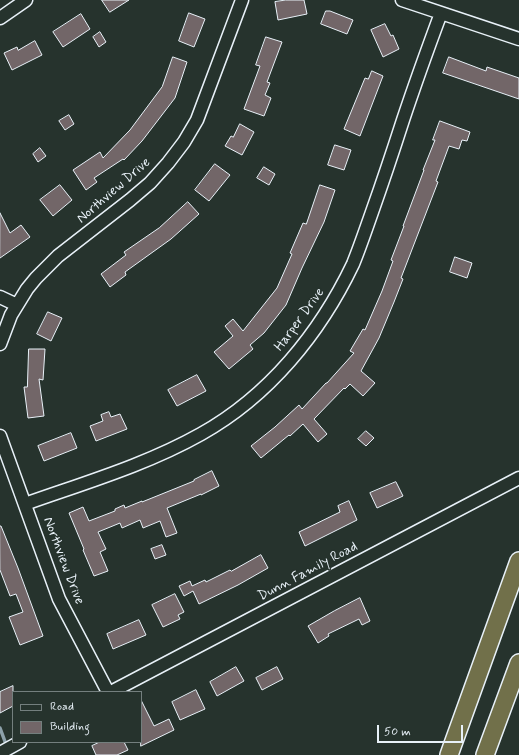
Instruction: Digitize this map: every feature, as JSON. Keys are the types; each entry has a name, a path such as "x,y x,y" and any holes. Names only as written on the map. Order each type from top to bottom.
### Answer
{"highway":[{"path":"449,755 519,561"},
{"path":"485,755 515,685 519,663"}],"street":[{"path":"0,18 26,0"},
{"name":"Northview Drive","path":"0,344 5,329 17,305 27,289 47,266 130,200 150,182 168,163 184,142 197,120 242,0"},
{"path":"402,0 519,39"},
{"name":"Harper Drive","path":"25,504 130,466 164,452 201,434 232,413 272,379 308,339 337,294 353,262 390,161 414,86 441,13"},
{"path":"0,297 17,305"},
{"name":"Northview Drive","path":"0,436 59,599 108,691"},
{"name":"Dunn Family Road","path":"111,691 519,478"},
{"path":"0,753 18,743"}],"building":[{"path":"102,0 129,0 110,12"},
{"path":"286,0 304,0 307,14 278,20 275,2"},
{"path":"326,11 330,11 353,20 347,34 321,24"},
{"path":"189,13 205,19 194,47 179,41"},
{"path":"81,14 90,29 63,47 53,32"},
{"path":"385,24 391,36 393,35 399,49 383,57 371,30"},
{"path":"100,32 106,42 99,47 93,37"},
{"path":"266,37 282,42 267,82 270,83 265,95 271,98 264,116 244,109 260,66 256,65"},
{"path":"35,41 42,55 12,70 4,53 17,47 18,50"},
{"path":"173,57 187,62 175,98 142,141 124,160 123,159 94,178 97,182 86,190 73,170 100,152 103,158 130,130 162,87"},
{"path":"449,57 486,71 487,67 519,78 519,99 443,73"},
{"path":"372,71 383,76 360,136 344,129 365,78 368,79"},
{"path":"69,115 74,124 65,130 59,121"},
{"path":"440,121 470,132 467,141 462,140 459,149 449,146 436,181 438,182 401,278 403,279 379,338 361,371 375,383 363,396 350,384 345,389 344,388 314,419 327,434 318,442 303,424 261,458 251,446 299,405 302,409 354,353 350,351 363,329 365,330 382,291 393,261 391,260 435,140 433,140"},
{"path":"240,124 254,132 242,155 225,146 231,136 233,137"},
{"path":"335,145 351,150 344,170 328,165"},
{"path":"40,148 46,156 38,162 33,154"},
{"path":"215,164 230,175 209,201 195,190"},
{"path":"264,167 275,174 269,185 257,178"},
{"path":"60,185 72,200 53,216 40,200"},
{"path":"320,185 335,190 324,222 286,305 264,333 250,345 253,349 229,369 214,352 233,336 225,326 233,319 243,331 277,288 292,254 290,253 303,223 306,224"},
{"path":"188,202 199,214 171,239 125,272 126,275 110,287 101,274 126,255 124,252 159,228"},
{"path":"0,213 10,233 21,225 30,237 0,258"},
{"path":"455,257 472,263 467,278 450,272"},
{"path":"48,312 62,318 51,341 37,334"},
{"path":"29,349 45,349 43,380 39,379 44,416 28,418 24,387 27,387"},
{"path":"197,375 206,391 177,406 168,390"},
{"path":"109,412 111,417 120,414 127,429 96,441 90,426 103,421 101,415"},
{"path":"366,431 374,438 366,446 358,439"},
{"path":"71,433 77,448 44,461 38,446"},
{"path":"212,471 219,486 201,495 167,508 177,533 166,537 160,521 143,528 140,520 122,528 120,523 98,532 106,549 100,552 108,571 94,576 69,513 83,507 89,521 115,511 115,509 124,505 125,508 194,481"},
{"path":"396,482 403,496 377,508 370,493"},
{"path":"349,501 357,520 305,546 299,532 340,512 338,506"},
{"path":"0,526 18,568 43,636 20,645 9,617 23,612 16,594 10,596 0,570"},
{"path":"162,545 166,555 155,559 151,549"},
{"path":"261,555 268,568 199,604 193,591 184,596 179,586 190,581 192,586 205,580 206,582"},
{"path":"175,594 184,612 178,615 180,619 163,627 152,605"},
{"path":"360,598 370,621 362,625 359,619 328,634 329,636 318,643 308,626"},
{"path":"139,620 146,635 113,649 107,634"},
{"path":"236,667 244,681 217,696 210,682"},
{"path":"277,667 283,679 262,690 256,678"},
{"path":"13,686 12,707 0,713 0,692"},
{"path":"196,690 205,709 180,720 172,702"},
{"path":"142,702 154,726 169,719 174,730 141,746"},
{"path":"98,743 124,743 128,750 117,755 96,755 92,746"}],"waterway":[{"path":"0,728 10,755"}]}
